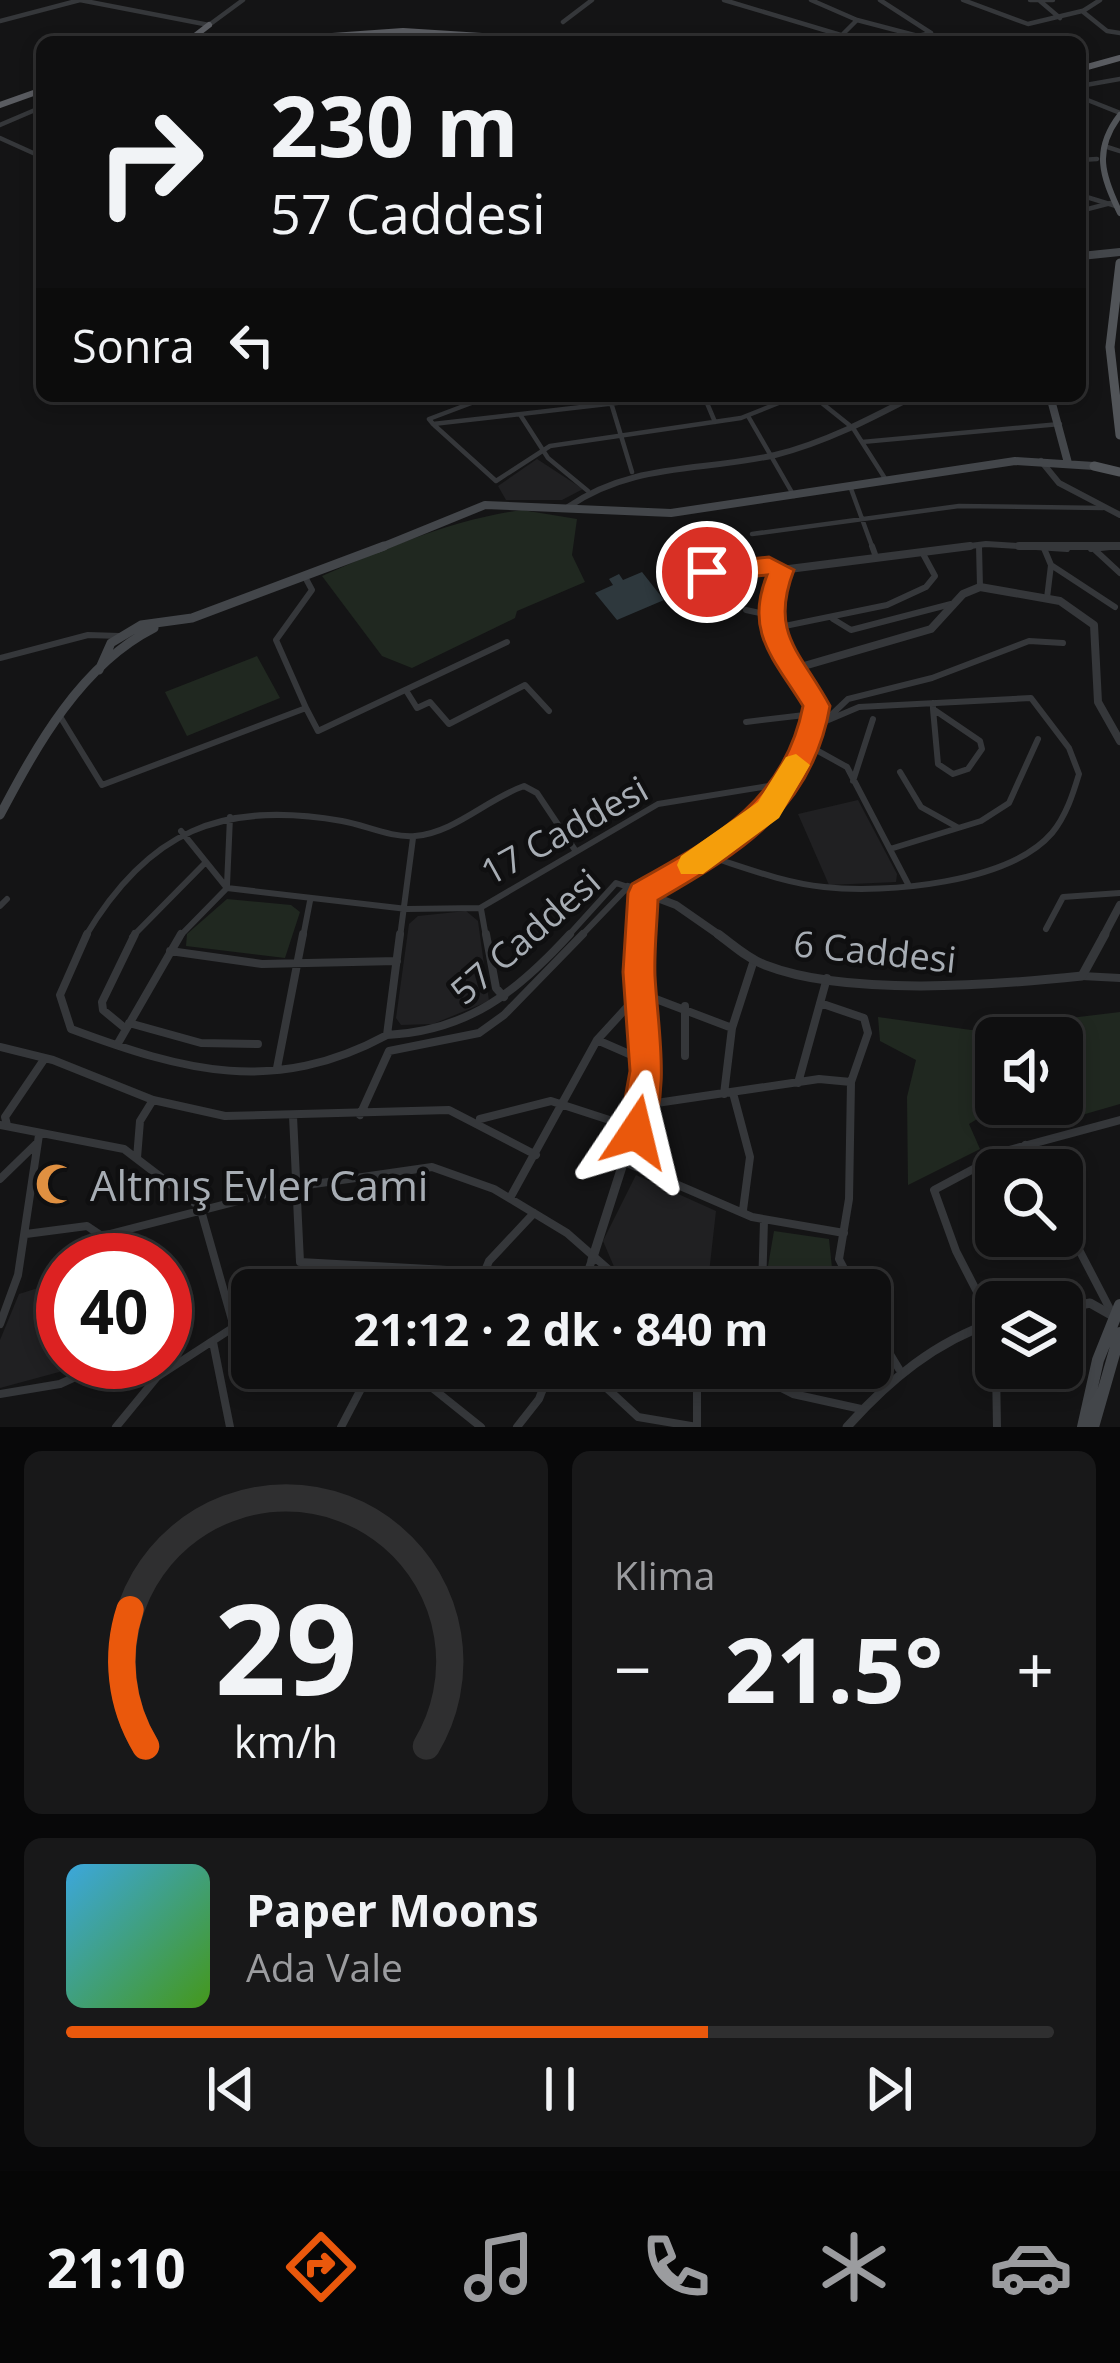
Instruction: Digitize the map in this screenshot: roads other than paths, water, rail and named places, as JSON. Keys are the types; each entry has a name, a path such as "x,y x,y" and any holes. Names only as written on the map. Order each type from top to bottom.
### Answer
{"highway":[{"path":"195,36 209,25"},
{"path":"201,36 209,25"},
{"path":"341,36 419,31 491,36"},
{"path":"1086,70 1118,58"},
{"path":"0,102 36,90"}],"main road":[{"path":"1117,207 1103,166 1104,146 1120,116"},
{"path":"1117,207 1097,159 1105,134 1120,116"},
{"path":"1086,255 1120,252"},
{"path":"1120,263 1110,369 1120,436"},
{"path":"1120,298 1115,369 1120,410"},
{"path":"1052,402 1068,463"},
{"path":"99,670 118,636 304,577 485,505 671,513 1041,460 1120,469"},
{"path":"0,815 19,776 62,718 99,670 139,631"},
{"path":"1083,1427 1088,1394 1118,1321"},
{"path":"1093,1427 1096,1398 1118,1321"}],"street":[{"path":"0,21 80,0 209,25 244,0"},
{"path":"563,22 592,0"},
{"path":"724,0 848,36"},
{"path":"811,0 857,20 918,36 931,33 880,0"},
{"path":"963,0 1016,23 1062,19 1100,0"},
{"path":"1030,0 1052,0"},
{"path":"1040,1 1062,19"},
{"path":"1082,11 1107,31 1120,33"},
{"path":"842,34 857,20"},
{"path":"1086,85 1120,79"},
{"path":"1086,100 1120,116"},
{"path":"0,124 36,109"},
{"path":"29,112 36,116"},
{"path":"0,138 36,155"},
{"path":"1104,146 1120,151"},
{"path":"1086,160 1097,159"},
{"path":"1086,197 1117,207"},
{"path":"1086,210 1117,207"},
{"path":"474,402 429,419 496,481 540,451 748,416 782,402"},
{"path":"433,424 634,402"},
{"path":"707,402 715,422"},
{"path":"820,402 853,428 886,480"},
{"path":"568,507 588,491 632,472 772,455 853,428 903,402"},
{"path":"612,405 632,472"},
{"path":"521,416 540,451 588,491"},
{"path":"748,416 794,496"},
{"path":"862,442 1060,424"},
{"path":"1041,460 1059,484 1120,515"},
{"path":"850,486 877,560"},
{"path":"752,534 959,506 1106,508"},
{"path":"980,545 980,587"},
{"path":"709,601 707,572 769,566 781,570 980,545 1095,550 1120,546"},
{"path":"1043,547 1052,565 1115,607"},
{"path":"1095,550 1120,573"},
{"path":"771,629 894,604 932,585 935,576 922,553"},
{"path":"1047,598 1052,565"},
{"path":"781,570 771,629 813,692 809,746 840,761 908,884"},
{"path":"304,577 312,590 276,640 318,731 507,642"},
{"path":"796,668 931,629 980,587 1047,598 1071,606 1094,626 1098,702 1120,741"},
{"path":"832,617 851,630 955,604"},
{"path":"746,610 770,615"},
{"path":"0,658 88,635 118,636"},
{"path":"826,721 848,698 932,678 1043,639 1063,643"},
{"path":"407,692 417,708 430,702 449,724 525,685 549,711"},
{"path":"708,856 829,888 908,884 1000,864 1048,838 1079,774 1069,748 1031,698 859,707 826,721"},
{"path":"933,706 980,741 982,749 968,769 953,774 938,764 933,706"},
{"path":"62,718 103,785 306,708"},
{"path":"746,722 813,714"},
{"path":"853,781 873,719"},
{"name":"57 Caddesi","path":"181,831 162,840 124,876 89,929 60,995 71,1029 184,1067 277,1068 352,1054 387,1035 453,1030 478,1020 616,883 643,893 708,856 769,810 826,721"},
{"path":"890,849 957,827 1009,803 1038,739"},
{"path":"900,772 921,806 957,827"},
{"name":"17 Caddesi","path":"227,888 407,909 480,908 658,803 756,792 784,782"},
{"path":"227,888 181,831 230,817 340,820 413,838 517,787 531,787 574,850"},
{"path":"117,1045 170,951 227,888 230,817"},
{"path":"387,1035 413,838"},
{"path":"206,862 130,937 103,1010 127,1026 201,1043 258,1044"},
{"name":"57 Caddesi","path":"360,1114 389,1051 479,1033 505,1015 628,887"},
{"path":"588,1269 643,1105 647,1061 640,993 643,893"},
{"name":"6 Caddesi","path":"643,893 676,905 754,960 827,978 969,988 1082,976 1120,978"},
{"path":"1046,928 1063,897 1115,893"},
{"path":"277,1068 310,901"},
{"path":"1082,976 1120,905"},
{"path":"480,908 496,988 504,997"},
{"path":"170,951 297,963 397,961"},
{"path":"742,1210 750,1157 728,1094 732,1028 754,960"},
{"path":"798,1083 827,978"},
{"path":"640,993 685,1006 732,1028"},
{"path":"509,1198 598,1040 640,993"},
{"path":"820,1003 864,1018 868,1033 851,1082 839,1259 844,1269"},
{"path":"685,1006 685,1056"},
{"path":"598,1040 647,1061"},
{"path":"0,1047 153,1100 225,1116 449,1110 536,1155"},
{"path":"44,1060 4,1126 38,1139 124,1149 200,1208 231,1316"},
{"path":"643,1105 798,1083 851,1082"},
{"path":"137,1158 140,1120 153,1100"},
{"path":"476,1120 551,1101 637,1130"},
{"path":"293,1116 300,1262 334,1268 453,1269"},
{"path":"975,1286 956,1252 934,1190 1025,1145 1117,1121 1120,1133"},
{"path":"0,1179 38,1139"},
{"path":"0,1324 25,1234 38,1139"},
{"path":"1025,1145 1027,1149"},
{"path":"627,1163 764,1220 844,1233"},
{"path":"112,1233 293,1187 432,1167 509,1198 567,1233 604,1269"},
{"path":"486,1269 533,1213"},
{"path":"762,1269 764,1220"},
{"path":"25,1234 87,1226 98,1233"},
{"path":"1083,1255 1118,1321"},
{"path":"1083,1305 1090,1304 1118,1321"},
{"path":"192,1355 231,1329"},
{"path":"847,1427 899,1369 975,1331"},
{"path":"213,1342 228,1426"},
{"path":"891,1356 899,1369"},
{"path":"0,1394 36,1388"},
{"path":"116,1427 147,1389"},
{"path":"341,1427 361,1389"},
{"path":"517,1427 543,1389"},
{"path":"607,1389 638,1418 697,1427 697,1389"},
{"path":"785,1389 861,1409"},
{"path":"996,1389 997,1427"},
{"path":"435,1390 482,1427"}],"place":[{"name":"Altmış Evler Cami","path":"56,1184"}]}
